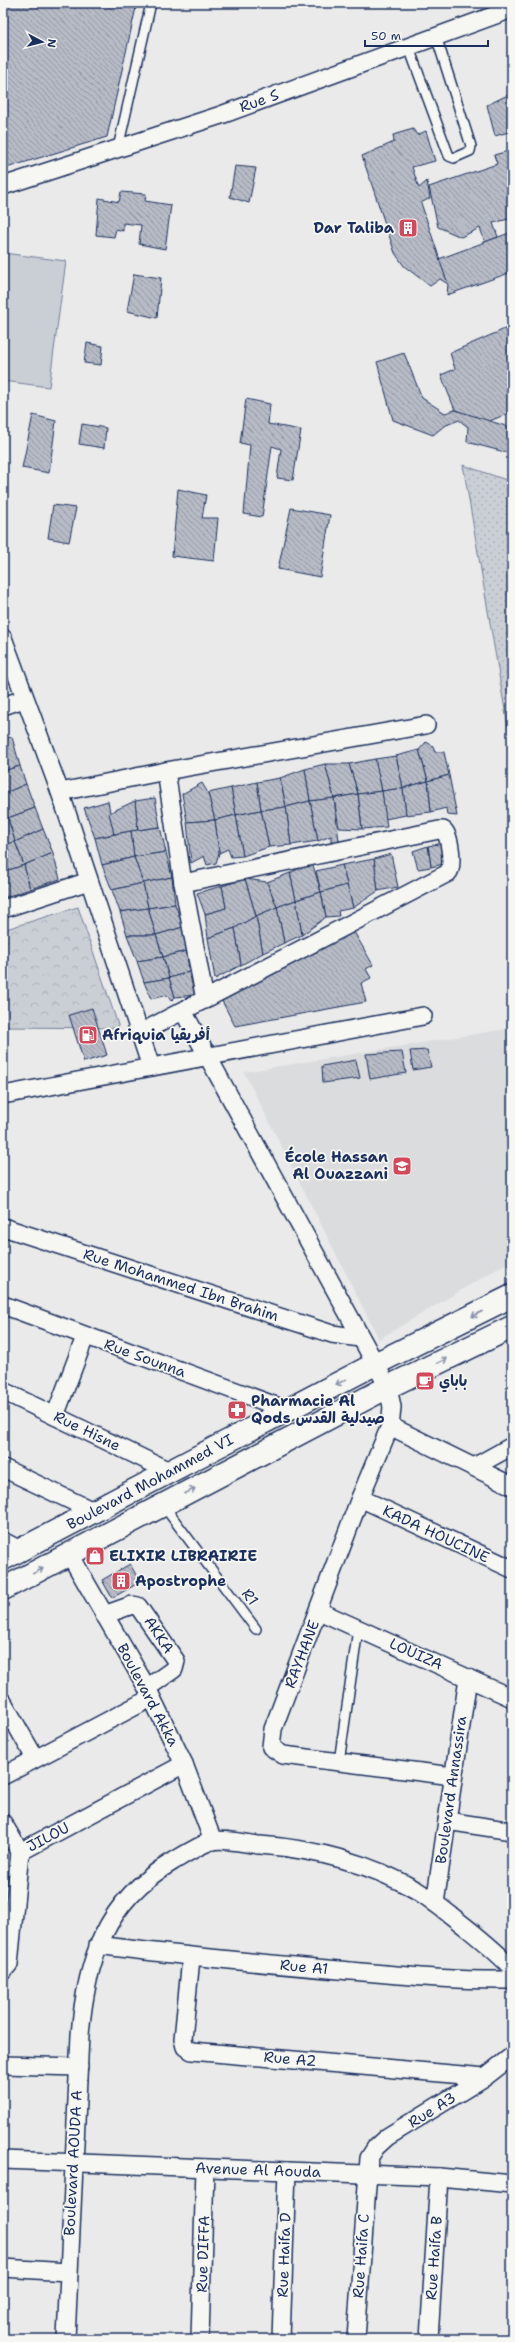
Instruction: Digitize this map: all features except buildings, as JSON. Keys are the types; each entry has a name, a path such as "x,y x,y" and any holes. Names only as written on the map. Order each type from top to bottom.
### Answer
{"main road":[{"name":"Boulevard Mohammed VI","path":"9,1550 95,1512 375,1364 512,1296"},
{"name":"Boulevard Mohammed VI","path":"3,1589 388,1387 512,1327"}],"street":[{"name":"Rue S","path":"3,186 221,114 408,45 512,9"},
{"path":"3,638 24,699 60,792 151,1067"},
{"path":"3,706 24,699"},
{"path":"60,792 166,771 426,726"},
{"path":"166,771 183,883 205,1000"},
{"path":"140,1033 448,873 452,867 447,834 443,830 439,830 183,883"},
{"path":"3,909 89,881"},
{"name":"RAYHANE","path":"183,1011 388,1387 392,1407 390,1426 360,1498 273,1729 271,1747 283,1755 454,1776"},
{"path":"3,1095 423,1016"},
{"name":"Rue Mohammed Ibn Brahim","path":"3,1227 332,1334 360,1338"},
{"name":"Rue Sounna","path":"3,1305 85,1337 287,1410"},
{"path":"55,1416 85,1337"},
{"name":"Rue Hisne","path":"3,1391 171,1472"},
{"path":"390,1426 512,1486"},
{"path":"474,1467 512,1446"},
{"path":"3,1468 95,1512"},
{"name":"KADA HOUCINE","path":"360,1498 512,1569"},
{"name":"Boulevard Akka","path":"70,1555 149,1693 184,1764 213,1841"},
{"name":"AKKA","path":"104,1615 132,1606 138,1606 176,1661 174,1669 149,1693"},
{"name":"LOUIZA","path":"318,1611 512,1698"},
{"name":"Boulevard Annassira","path":"435,1902 468,1678"},
{"path":"3,1776 149,1693"},
{"path":"3,1702 35,1758"},
{"name":"JILOU","path":"3,1971 9,1964 20,1852 184,1764"},
{"path":"447,1821 512,1831"},
{"path":"3,1822 20,1852"},
{"path":"213,1841 296,1848 340,1859 378,1871 417,1890 435,1902 487,1944 512,1968"},
{"name":"Boulevard AOUDA A","path":"66,2339 73,2163 84,1988 98,1945 118,1908 137,1886 169,1863 213,1841"},
{"name":"Rue A1","path":"98,1945 191,1958 371,1973 487,1980 512,1980"},
{"name":"Rue A2","path":"191,1958 183,2039 185,2047 192,2051 485,2076"},
{"name":"Rue A3","path":"366,2174 369,2158 376,2147 388,2137 485,2076 512,2056"},
{"path":"3,2065 79,2067"},
{"name":"Avenue Al Aouda","path":"3,2160 439,2177 512,2184"},
{"name":"Rue DIFFA","path":"200,2339 205,2168"},
{"name":"Rue Haifa D","path":"281,2339 287,2172"},
{"name":"Rue Haifa C","path":"356,2339 366,2174"},
{"name":"Rue Haifa B","path":"429,2339 439,2177"},
{"path":"3,2268 68,2272"}],"lane":[{"path":"118,148 151,3"},
{"path":"408,45 449,156 454,158 470,151 472,146 436,36"},
{"name":"R1","path":"164,1505 256,1629"},
{"path":"339,1762 358,1629"}],"shaded area":[{"name":"École Hassan Al Ouazzani","path":"512,1028 512,1260 379,1339 244,1072"}],"green space":[{"path":"3,253 66,261 49,387 3,381"},
{"path":"463,465 512,482 512,751"},
{"path":"78,907 119,1028 3,1027 3,930"}],"place":[{"name":"Dar Taliba","path":"408,228"},
{"name":"Afriquia أفريقيا","path":"88,1035"},
{"name":"École Hassan Al Ouazzani","path":"402,1166"},
{"name":"باباي","path":"425,1381"},
{"name":"Pharmacie Al Qods صيدلية القدس","path":"237,1410"},
{"name":"ELIXIR LIBRAIRIE","path":"95,1556"},
{"name":"Apostrophe","path":"121,1581"}]}
